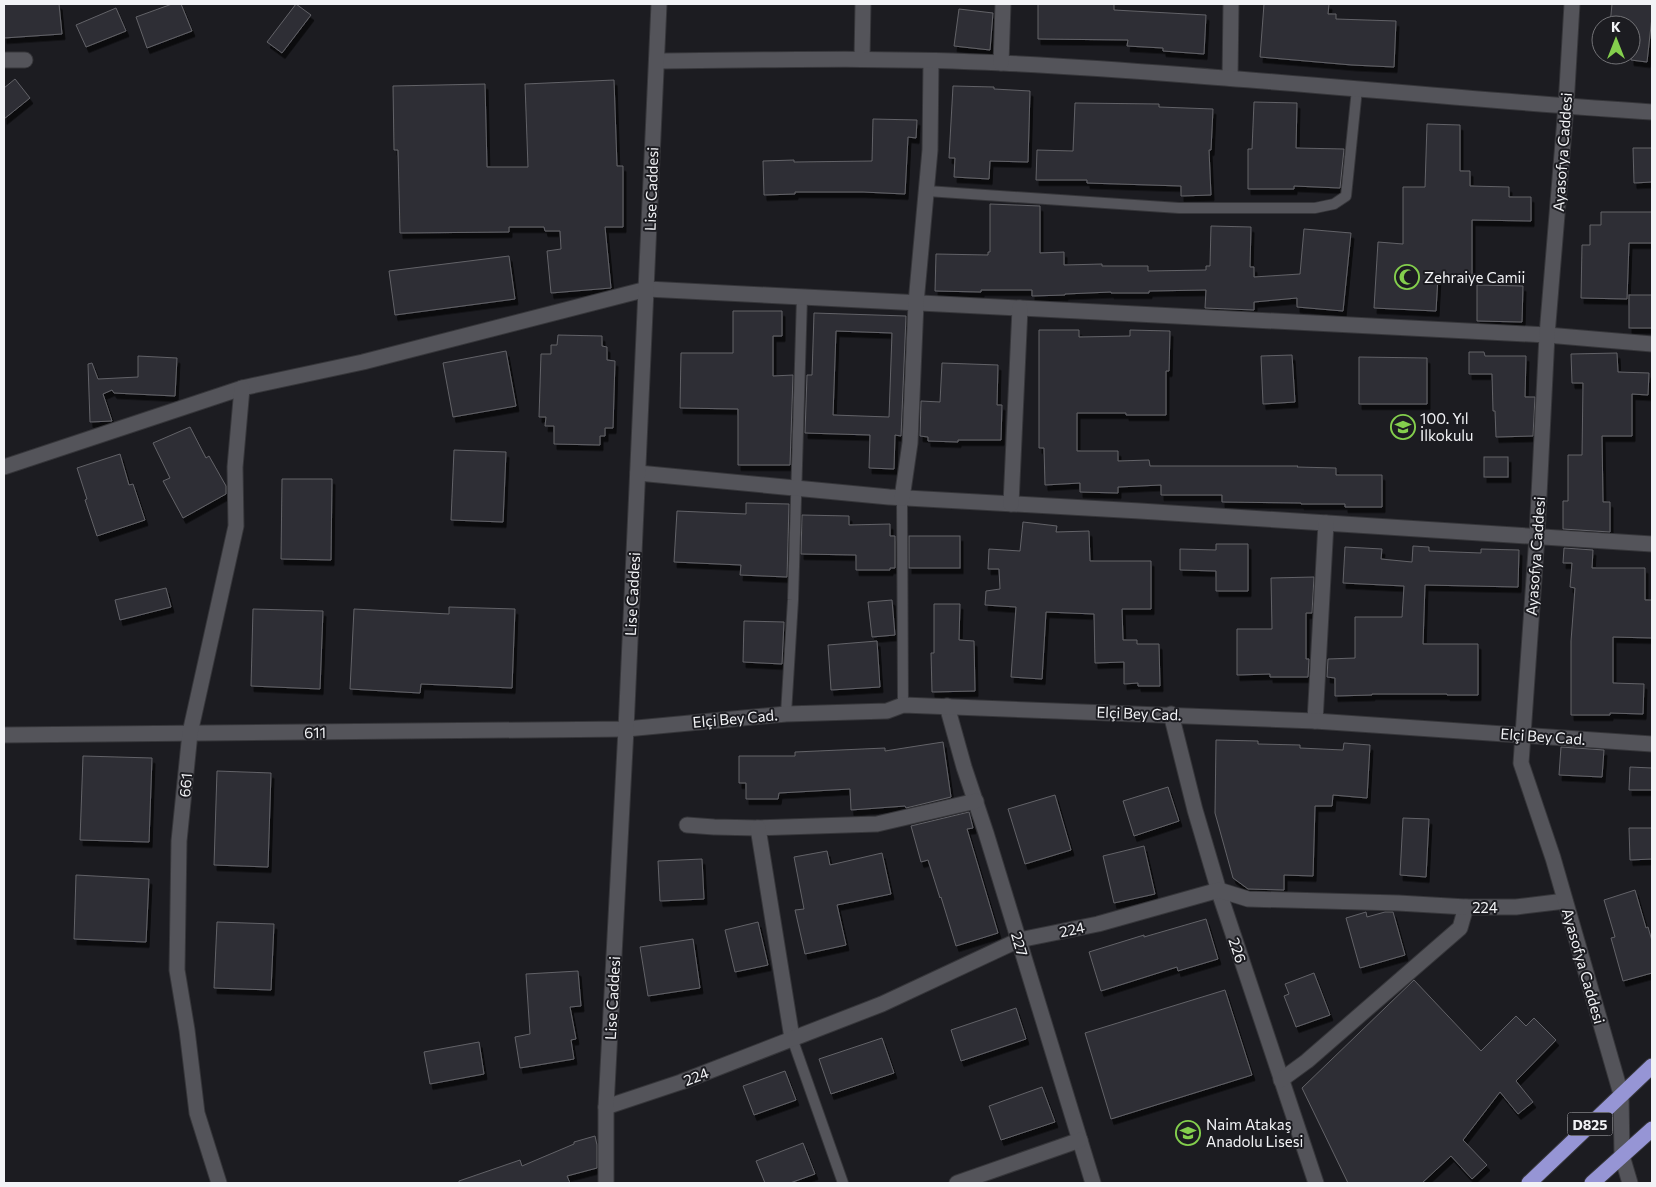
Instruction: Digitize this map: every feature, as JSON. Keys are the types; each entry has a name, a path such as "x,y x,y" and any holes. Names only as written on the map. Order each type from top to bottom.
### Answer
{"highway":[{"name":"D825","path":"1529,1183 1652,1066"},
{"name":"D825","path":"1592,1183 1652,1129"}],"street":[{"name":"Lise Caddesi","path":"606,1183 606,1107 626,729 659,4"},
{"path":"862,59 863,4"},
{"path":"1001,63 1003,4"},
{"path":"1230,78 1231,4"},
{"name":"Ayasofya Caddesi","path":"1572,4 1548,336 1537,536 1521,763 1553,858 1621,1094 1622,1156 1630,1183"},
{"path":"657,61 862,59 1001,63 1230,78 1652,112"},
{"path":"4,60 25,60"},
{"path":"902,498 910,443 916,303 930,150 931,62"},
{"path":"4,466 242,388 363,362 647,289 1548,336 1652,344"},
{"path":"1011,504 1020,308"},
{"name":"661","path":"219,1183 197,1113 187,1030 177,970 180,841 190,733 236,526 235,467 242,388"},
{"path":"638,473 902,498 1652,544"},
{"path":"1315,721 1326,523"},
{"name":"Elçi Bey Cad.","path":"626,729 786,714 887,710 903,705 1315,721 1652,744"},
{"name":"227","path":"947,706 1093,1183"},
{"name":"226","path":"1171,714 1195,810 1219,890 1316,1183"},
{"name":"611","path":"4,735 626,729"},
{"path":"687,825 714,828 758,828 877,824 976,800"},
{"path":"758,828 792,1038"},
{"name":"224","path":"606,1107 681,1082 882,1004 1018,940 1098,924 1219,890 1248,899 1398,903 1466,907 1516,907 1565,901"},
{"path":"1281,1080 1307,1061 1460,928 1466,907"},
{"path":"957,1183 1080,1140"}],"lane":[{"path":"926,191 1179,208 1315,208 1334,204 1346,196 1357,89"},
{"path":"786,714 793,600 802,297"},
{"path":"902,498 903,705"},
{"path":"792,1038 843,1183"}],"building":[{"path":"4,4 59,4 62,34 4,38"},
{"path":"172,4 181,4 192,31 147,48 136,17"},
{"path":"296,4 311,15 282,53 267,42"},
{"path":"1038,4 1114,4 1114,10 1206,15 1204,54 1163,51 1163,48 1127,46 1128,40 1038,39"},
{"path":"1264,4 1329,4 1328,14 1336,14 1336,19 1396,21 1394,67 1260,57"},
{"path":"1612,4 1652,4 1647,62 1641,61 1641,15 1611,15"},
{"path":"116,8 126,31 86,47 76,25"},
{"path":"959,9 993,13 990,50 954,46"},
{"path":"15,79 30,98 4,119 4,88"},
{"path":"614,80 617,166 623,166 623,227 605,227 611,288 551,293 547,251 561,249 560,231 545,231 544,227 509,227 509,232 400,233 398,150 394,150 393,86 485,84 487,167 528,167 525,84"},
{"path":"953,86 994,87 994,89 1030,91 1028,162 990,161 989,179 954,177 955,158 949,158"},
{"path":"1254,102 1297,103 1296,148 1344,149 1340,188 1294,186 1294,189 1248,189 1248,149 1252,149"},
{"path":"1075,103 1159,104 1159,107 1213,109 1211,150 1209,150 1211,195 1181,196 1181,186 1087,183 1087,180 1036,180 1037,150 1073,151"},
{"path":"873,119 917,120 916,138 908,137 905,194 795,192 795,194 764,195 763,161 872,161"},
{"path":"1427,124 1460,125 1460,171 1470,171 1470,186 1509,187 1509,197 1531,197 1531,221 1472,220 1472,276 1438,276 1436,311 1374,308 1378,242 1403,244 1403,187 1425,187"},
{"path":"1633,148 1652,148 1652,182 1634,183"},
{"path":"990,204 1040,206 1040,253 1064,252 1064,265 1148,266 1148,271 1206,270 1206,266 1210,266 1211,226 1251,227 1250,267 1254,267 1254,277 1300,274 1304,229 1351,233 1343,311 1297,307 1297,298 1254,302 1254,310 1205,308 1206,290 1032,296 1032,290 935,291 936,254 988,255 988,252 990,252"},
{"path":"1601,212 1652,212 1652,243 1629,243 1627,299 1581,298 1582,245 1590,245 1590,225 1601,225"},
{"path":"509,256 515,299 395,315 389,271"},
{"path":"1477,285 1523,286 1522,322 1477,321"},
{"path":"1629,295 1652,295 1652,328 1629,328"},
{"path":"733,311 782,311 782,336 773,336 773,376 793,375 790,465 738,465 738,409 680,408 681,353 733,353"},
{"path":"814,313 906,316 901,436 895,435 894,469 869,468 870,435 805,433 807,375 812,375","holes":["836,331 892,333 889,417 833,415"]},
{"path":"1039,330 1079,330 1079,337 1130,336 1130,330 1170,331 1169,371 1166,371 1166,415 1077,413 1077,451 1118,451 1118,461 1149,460 1150,466 1298,466 1336,468 1336,475 1382,475 1382,507 1345,507 1345,504 1222,502 1222,495 1161,495 1161,485 1118,487 1118,493 1080,492 1080,483 1045,485 1044,448 1039,448"},
{"path":"558,335 602,336 602,346 607,347 607,360 615,361 613,428 605,428 605,436 600,436 600,445 554,444 554,426 545,426 546,417 539,417 541,354 551,354 551,345 557,345"},
{"path":"506,351 516,406 453,417 443,363"},
{"path":"1469,352 1484,352 1485,356 1526,356 1525,397 1535,397 1533,436 1496,437 1492,374 1469,374"},
{"path":"1617,353 1618,372 1649,373 1648,395 1632,394 1632,436 1602,436 1603,502 1610,502 1610,532 1563,529 1563,501 1568,501 1568,455 1582,455 1583,383 1572,383 1571,354"},
{"path":"1292,355 1295,402 1263,404 1261,356"},
{"path":"138,356 177,358 175,396 114,393 112,390 103,394 112,421 90,422 88,364 92,363 98,379 138,377"},
{"path":"1359,357 1427,358 1427,404 1359,404"},
{"path":"942,363 998,365 997,405 1002,405 1001,440 928,441 928,437 920,436 921,401 940,402"},
{"path":"190,427 206,458 209,456 226,486 226,494 183,518 163,481 170,478 153,443"},
{"path":"454,450 506,452 503,522 451,520"},
{"path":"120,454 129,485 133,484 145,520 97,536 77,468"},
{"path":"1484,457 1508,457 1508,477 1484,477"},
{"path":"282,479 332,479 331,560 281,559"},
{"path":"746,503 789,504 787,577 740,575 741,565 674,562 677,511 746,514"},
{"path":"802,515 849,516 849,525 890,524 890,536 895,536 895,568 890,568 890,570 856,570 856,555 801,554"},
{"path":"1023,522 1057,526 1056,532 1089,531 1090,561 1151,561 1151,609 1122,609 1123,640 1137,640 1137,644 1159,644 1160,686 1138,686 1138,683 1124,684 1124,662 1095,663 1094,614 1046,612 1042,679 1011,677 1016,607 985,605 986,591 1000,589 999,569 988,569 989,549 1020,551"},
{"path":"909,536 960,536 960,568 909,568"},
{"path":"1216,544 1248,544 1248,591 1216,591 1216,571 1180,570 1180,549 1216,550"},
{"path":"1413,546 1429,547 1429,551 1481,553 1481,549 1519,550 1518,587 1425,585 1423,644 1478,644 1478,695 1372,694 1335,696 1335,678 1327,677 1328,659 1355,658 1355,617 1402,617 1404,586 1343,583 1345,547 1382,549 1381,559 1412,562"},
{"path":"1564,548 1593,550 1592,568 1645,568 1645,600 1652,600 1652,638 1613,637 1613,683 1644,684 1643,714 1571,715 1571,641 1575,588 1570,587 1572,563 1563,563"},
{"path":"1314,577 1312,613 1306,613 1306,659 1309,659 1308,677 1270,677 1270,674 1237,675 1237,629 1272,629 1271,578"},
{"path":"166,588 171,607 120,620 115,600"},
{"path":"892,600 895,635 872,637 868,602"},
{"path":"934,604 960,604 959,640 974,641 975,691 932,692 931,653 934,653"},
{"path":"449,607 515,609 512,688 421,684 420,693 350,689 354,609 449,614"},
{"path":"253,609 323,611 320,689 251,686"},
{"path":"744,621 784,622 782,664 743,662"},
{"path":"877,641 880,687 831,690 828,645"},
{"path":"1216,740 1258,741 1258,744 1300,745 1300,748 1343,750 1344,743 1370,745 1367,798 1333,795 1332,806 1315,806 1313,876 1284,875 1284,890 1248,889 1233,878 1215,813"},
{"path":"943,742 951,797 906,808 905,806 851,810 850,789 779,793 778,799 746,799 746,783 739,783 739,756 795,756 795,752 885,748 885,751"},
{"path":"1561,747 1604,750 1602,777 1559,775"},
{"path":"83,756 152,758 149,842 80,840"},
{"path":"1630,767 1652,768 1652,790 1629,790"},
{"path":"217,771 271,773 268,867 214,865"},
{"path":"1168,787 1179,821 1134,836 1123,801"},
{"path":"1055,795 1071,850 1025,864 1008,809"},
{"path":"969,812 973,828 967,829 998,933 956,946 928,860 921,862 911,826"},
{"path":"1403,818 1429,819 1426,877 1400,875"},
{"path":"1629,828 1652,828 1652,859 1630,860"},
{"path":"1144,846 1155,894 1114,903 1103,856"},
{"path":"827,851 830,865 882,853 891,894 837,905 846,945 805,954 795,910 804,909 794,857"},
{"path":"702,859 704,899 660,901 658,861"},
{"path":"76,875 149,879 146,942 74,939"},
{"path":"1635,890 1646,928 1648,927 1652,941 1652,973 1623,981 1611,938 1615,937 1604,900"},
{"path":"1366,912 1367,917 1385,912 1393,912 1405,955 1360,968 1346,918"},
{"path":"1206,919 1218,959 1178,971 1177,967 1101,991 1089,952"},
{"path":"217,922 274,924 271,990 214,988"},
{"path":"758,922 768,965 735,972 725,930"},
{"path":"693,939 700,988 648,996 640,947"},
{"path":"578,971 581,1006 570,1007 576,1039 571,1040 574,1059 520,1068 515,1037 530,1034 526,974"},
{"path":"1314,973 1330,1015 1296,1027 1284,996 1289,994 1285,984"},
{"path":"1414,980 1481,1051 1516,1016 1526,1026 1534,1018 1556,1040 1516,1081 1533,1102 1518,1114 1500,1092 1463,1140 1487,1165 1472,1179 1451,1156 1422,1183 1348,1183 1302,1088"},
{"path":"1225,990 1252,1075 1111,1119 1085,1033"},
{"path":"1016,1008 1026,1039 961,1061 951,1030"},
{"path":"882,1038 894,1073 831,1094 819,1059"},
{"path":"479,1042 484,1074 430,1084 424,1052"},
{"path":"785,1071 796,1100 754,1115 743,1086"},
{"path":"1042,1087 1055,1122 1001,1140 989,1106"},
{"path":"595,1136 597,1168 567,1176 570,1183 459,1183 459,1181 520,1160 522,1166 574,1144 574,1142"},
{"path":"803,1143 815,1174 790,1183 765,1183 756,1161"}],"place":[{"name":"Zehraiye Camii","path":"1407,277"},
{"name":"100. Yıl İlkokulu","path":"1403,427"},
{"name":"Naim Atakaş Anadolu Lisesi","path":"1188,1133"}]}
